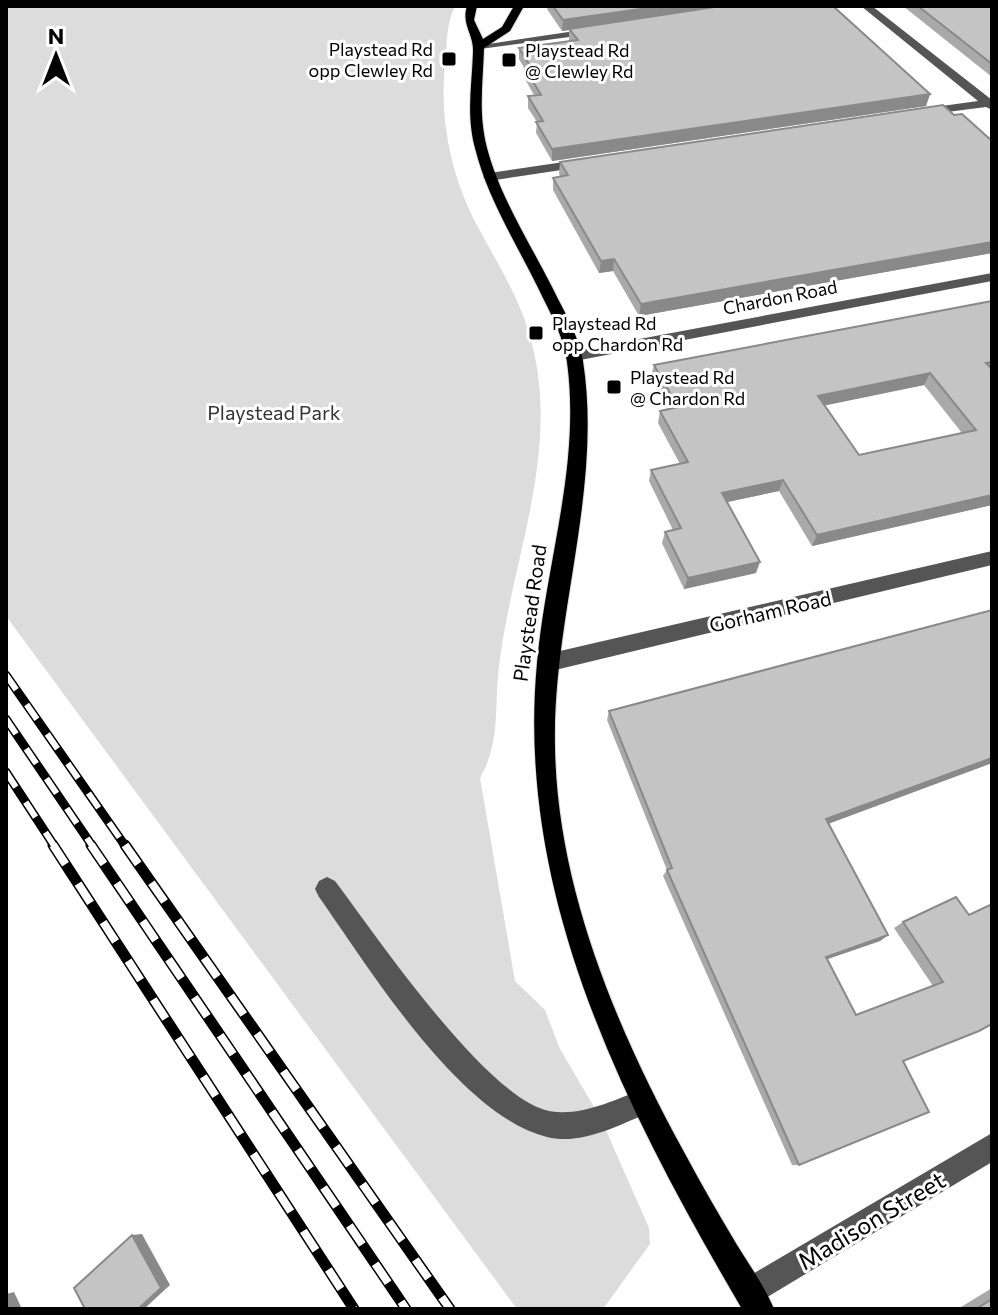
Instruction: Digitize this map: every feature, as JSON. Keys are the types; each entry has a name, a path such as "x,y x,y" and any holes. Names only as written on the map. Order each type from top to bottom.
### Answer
{"main road":[{"name":"Playstead Road","path":"472,6 469,26 480,46 474,99 477,136 489,177 561,319 575,356 580,462 547,663 544,729 548,799 564,882 590,975 618,1051 701,1215 754,1301"},
{"path":"480,46 506,29 519,6"}],"street":[{"path":"866,6 990,105"},
{"path":"480,46 613,28"},
{"path":"910,114 990,105"},
{"path":"489,177 596,161"},
{"name":"Chardon Road","path":"575,356 992,277"},
{"name":"Gorham Road","path":"547,663 992,558"},
{"path":"327,889 458,1058 508,1103 544,1123 571,1125 601,1119 643,1102"},
{"name":"Madison Street","path":"754,1301 992,1147"}],"green space":[{"name":"Playstead Park","path":"6,6 455,6 448,27 444,86 450,150 461,191 528,329 539,385 540,426 531,506 505,626 494,737 480,778 515,981 545,1010 560,1049 601,1119 649,1228 650,1244 603,1309 517,1309 6,616"}],"building":[{"path":"553,6 662,6 563,20"},
{"path":"721,6 833,6 930,94 552,149 536,122 543,121 528,96 541,95 525,68 531,67 519,48 578,40 569,29"},
{"path":"918,6 992,6 992,64"},
{"path":"943,105 954,115 962,114 992,141 992,242 641,304 614,259 601,261 553,178 568,175 560,162"},
{"path":"992,301 992,362 986,363 992,369 992,495 817,535 783,480 722,493 760,562 688,578 665,532 681,528 651,470 688,462 660,411 678,407 654,365","holes":["930,373 976,430 859,455 818,396"]},
{"path":"992,610 992,758 826,819 888,935 826,957 856,1015 943,982 903,922 956,897 969,915 992,904 992,1024 903,1061 929,1112 799,1165 667,870 672,868 609,711"},
{"path":"132,1235 161,1288 138,1309 85,1309 74,1288"},
{"path":"992,1299 992,1309 976,1309"}],"railway":[{"path":"6,675 126,847"},
{"path":"6,719 93,847"},
{"path":"6,772 55,847"},
{"path":"53,845 354,1309"},
{"path":"91,845 406,1309"},
{"path":"125,845 450,1309"}],"place":[{"name":"Playstead Rd opp Clewley Rd","path":"449,59"},
{"name":"Playstead Rd @ Clewley Rd","path":"509,60"},
{"name":"Playstead Rd opp Chardon Rd","path":"536,333"},
{"name":"Playstead Rd @ Chardon Rd","path":"614,387"}]}
